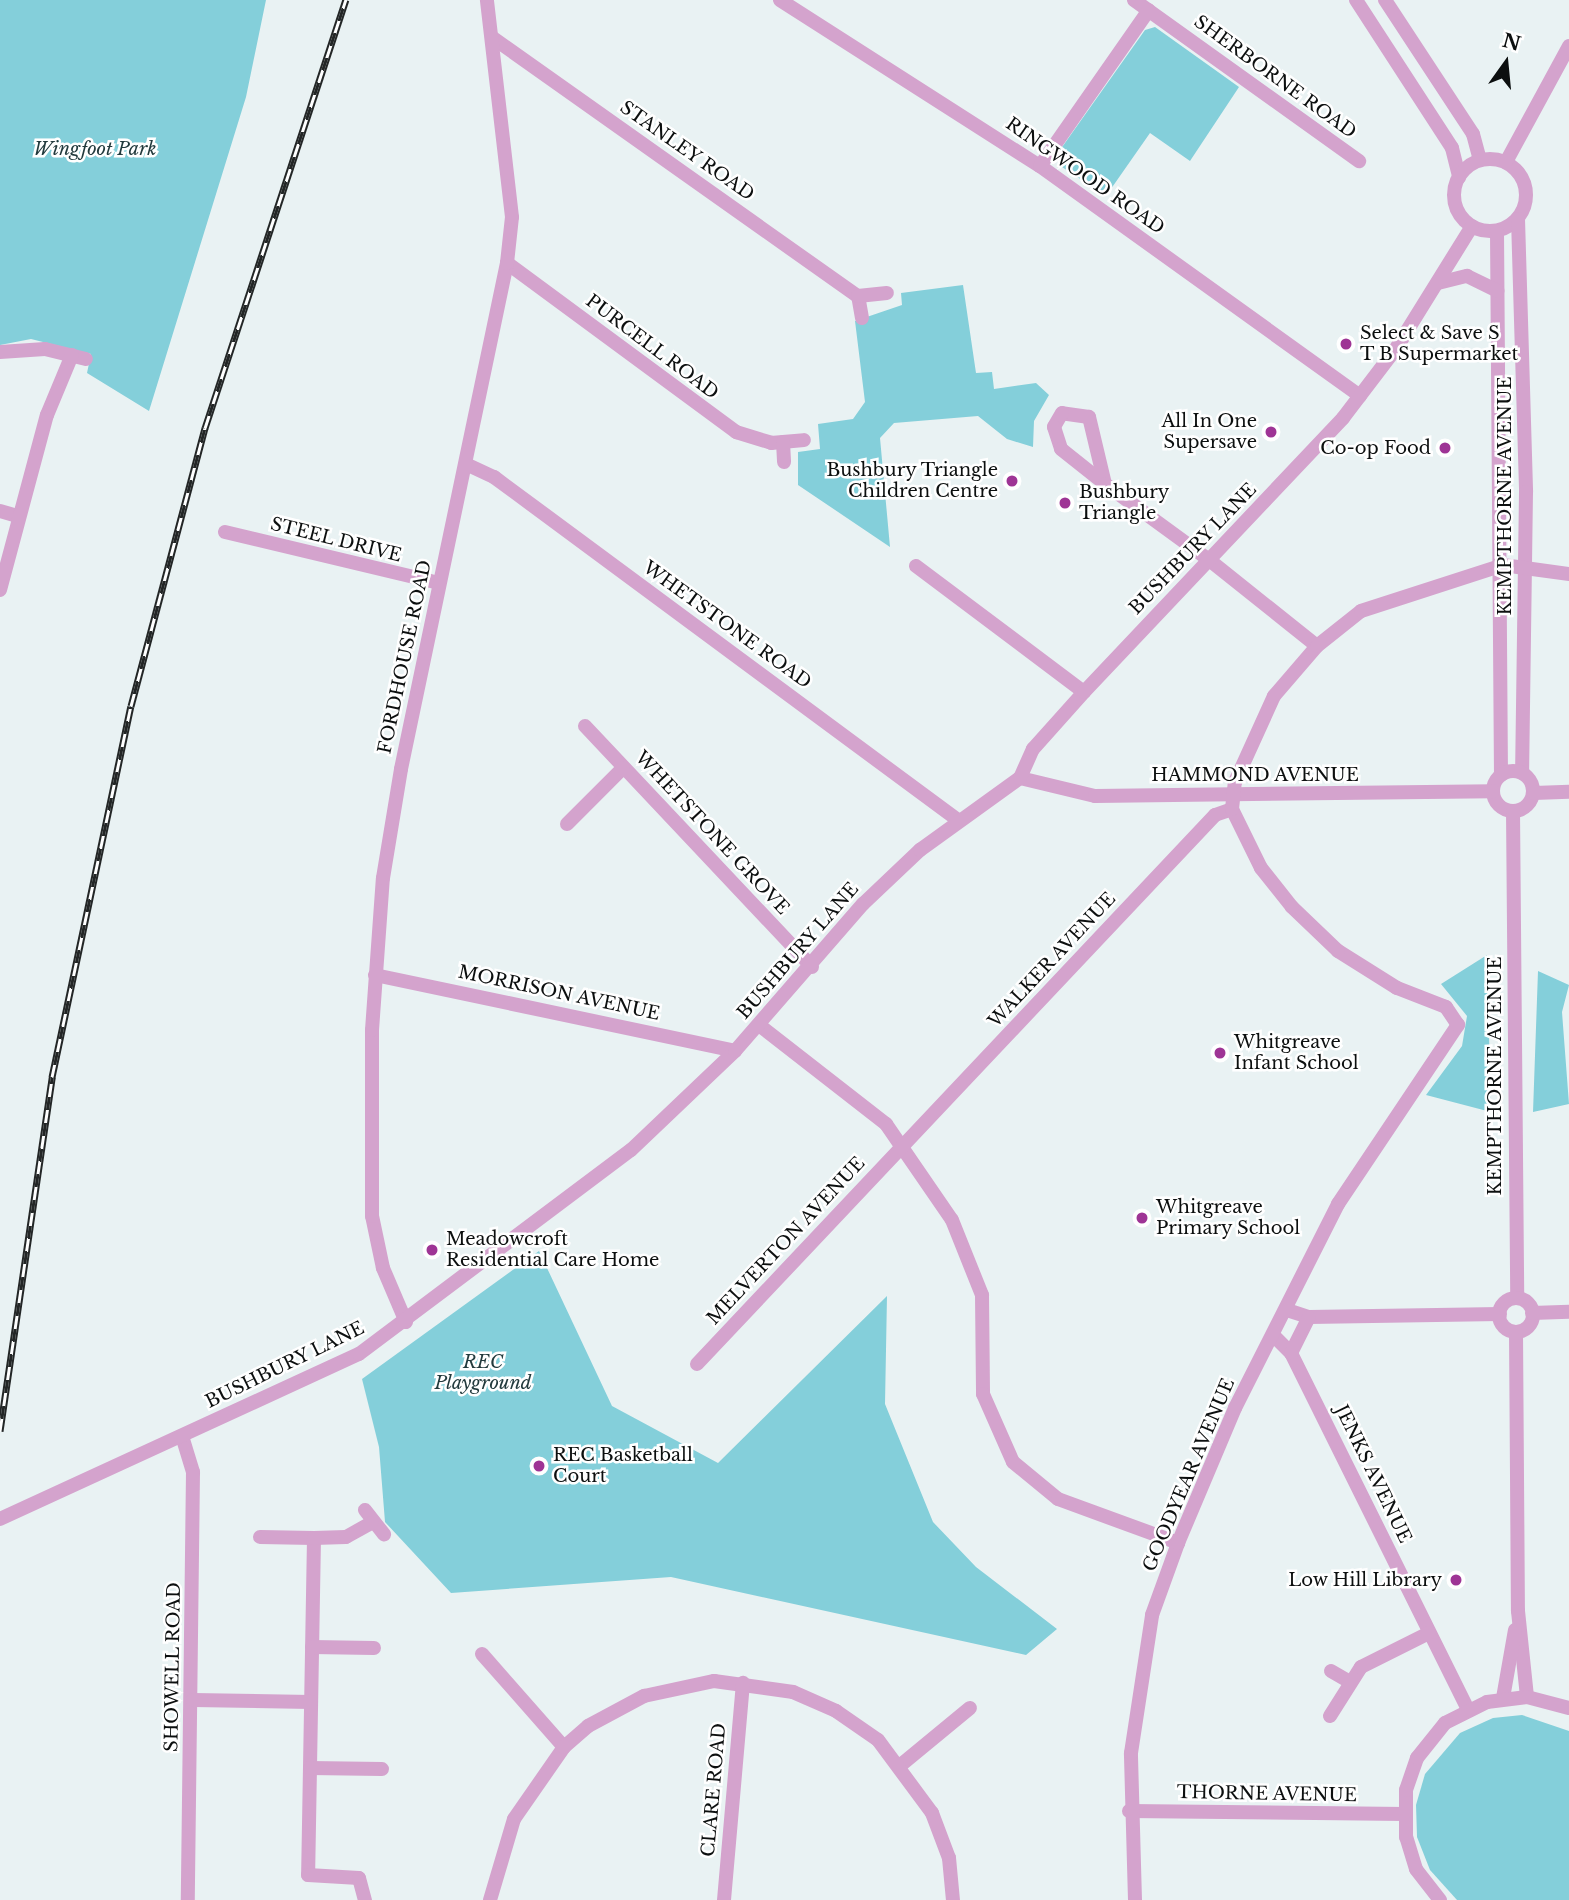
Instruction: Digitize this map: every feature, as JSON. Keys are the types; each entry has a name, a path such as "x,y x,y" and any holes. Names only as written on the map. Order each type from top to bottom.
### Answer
{"street":[{"name":"FORDHOUSE ROAD","path":"406,1322 383,1268 372,1216 375,975 383,878 439,583 468,466 507,263 512,217 487,0"},
{"name":"RINGWOOD ROAD","path":"780,0 1040,166 1360,396"},
{"name":"SHERBORNE ROAD","path":"1135,0 1359,161"},
{"path":"1356,0 1452,148 1458,177 1454,202 1472,226 1497,231 1518,219 1526,187 1506,162 1480,160 1458,177"},
{"path":"1385,0 1473,134 1480,160"},
{"path":"1040,166 1149,10"},
{"name":"STANLEY ROAD","path":"493,37 858,296"},
{"path":"1506,162 1569,46"},
{"name":"KEMPTHORNE AVENUE","path":"1518,219 1526,567 1521,773"},
{"name":"BUSHBURY LANE","path":"0,1518 359,1354 406,1322 631,1150 735,1051 812,967 863,904 959,821 1020,778 1033,749 1360,396 1438,283 1472,226"},
{"name":"KEMPTHORNE AVENUE","path":"1497,231 1503,565 1501,775"},
{"name":"PURCELL ROAD","path":"507,263 736,432 783,442 804,440"},
{"path":"1438,283 1466,275 1498,290"},
{"path":"862,318 858,296 887,293"},
{"path":"0,352 21,348 79,357 17,516 0,590"},
{"path":"1105,484 1089,417 1062,414 1054,438 1105,484 1208,559 1317,646"},
{"path":"783,442 784,462"},
{"name":"WHETSTONE ROAD","path":"468,466 494,477 959,821"},
{"path":"0,511 17,516"},
{"name":"STEEL DRIVE","path":"225,532 439,583"},
{"path":"1231,803 1274,696 1317,646 1390,598 1503,565 1569,574"},
{"path":"916,566 1084,692"},
{"name":"WHETSTONE GROVE","path":"585,726 812,967"},
{"path":"568,824 623,768"},
{"path":"1521,773 1534,793 1528,804 1513,811 1499,806 1493,791 1501,775 1521,773"},
{"name":"HAMMOND AVENUE","path":"1020,778 1095,796 1231,803 1493,791"},
{"path":"1534,793 1569,792"},
{"name":"GOODYEAR AVENUE","path":"1135,1900 1129,1811 1141,1674 1152,1615 1178,1543 1235,1408 1274,1336 1338,1204 1403,1101 1456,1034 1455,1018 1446,1007 1387,982 1314,930 1261,868 1231,803"},
{"name":"WALKER AVENUE","path":"904,1144 1215,815 1231,803"},
{"name":"KEMPTHORNE AVENUE","path":"1513,811 1517,1298"},
{"name":"MORRISON AVENUE","path":"375,975 735,1051"},
{"path":"759,1025 904,1144 977,1271 986,1328 983,1394 1013,1462 1058,1499 1178,1543"},
{"name":"MELVERTON AVENUE","path":"697,1364 904,1144"},
{"path":"1287,1310 1309,1317 1500,1314 1517,1298 1532,1313 1569,1312"},
{"path":"1516,1332 1528,1326 1532,1313"},
{"path":"1500,1314 1504,1326 1516,1332"},
{"path":"1291,1353 1309,1317"},
{"path":"1516,1332 1518,1611 1527,1697"},
{"name":"JENKS AVENUE","path":"1274,1336 1291,1353 1468,1709"},
{"name":"SHOWELL ROAD","path":"182,1436 193,1472 188,1900"},
{"path":"260,1537 346,1536 368,1517 384,1534"},
{"path":"314,1538 308,1875 359,1878 365,1900"},
{"path":"1503,1698 1518,1611"},
{"path":"1330,1716 1350,1682 1368,1662 1429,1633"},
{"path":"312,1647 374,1648"},
{"path":"482,1654 564,1747"},
{"path":"1331,1671 1350,1682"},
{"path":"490,1900 514,1819 564,1747 644,1696 682,1685 743,1683 793,1692 836,1711 902,1764 941,1833 953,1900"},
{"name":"CLARE ROAD","path":"724,1900 743,1683"},
{"path":"1440,1900 1416,1869 1405,1814 1417,1758 1437,1730 1468,1709 1503,1698 1527,1697 1569,1707"},
{"path":"192,1700 311,1702"},
{"path":"902,1764 970,1708"},
{"path":"310,1768 382,1769"},
{"name":"THORNE AVENUE","path":"1129,1811 1405,1814"}],"green space":[{"name":"Wingfoot Park","path":"0,0 266,0 246,97 149,411 87,373 91,354 31,339 0,345"},
{"path":"1155,27 1239,87 1190,161 1150,133 1106,196 1059,165 1060,150 1145,30"},
{"path":"963,285 976,373 992,372 994,389 1036,383 1049,395 1034,421 1033,447 1007,439 978,416 894,423 880,438 890,547 798,485 798,452 820,449 818,424 853,419 865,402 855,321 902,305 901,293"},
{"path":"1487,955 1491,1112 1426,1095 1462,1046 1467,1016 1441,984"},
{"path":"1538,971 1569,985 1562,1012 1569,1104 1533,1112"},
{"name":"REC Playground","path":"539,1251 612,1406 718,1463 887,1296 885,1404 933,1522 976,1567 1057,1629 1026,1655 671,1577 451,1593 385,1522 379,1447 362,1379"},
{"path":"1522,1715 1569,1731 1569,1900 1457,1900 1430,1870 1417,1837 1416,1805 1425,1774 1460,1733 1493,1718"}],"railway":[{"path":"0,1431 52,1077 131,706 205,428 346,0"}],"place":[{"name":"Select & Save S T B Supermarket","path":"1346,344"},
{"name":"All In One Supersave","path":"1271,432"},
{"name":"Co-op Food","path":"1445,448"},
{"name":"Bushbury Triangle Children Centre","path":"1012,481"},
{"name":"Bushbury Triangle","path":"1065,503"},
{"name":"Whitgreave Infant School","path":"1220,1053"},
{"name":"Whitgreave Primary School","path":"1142,1218"},
{"name":"Meadowcroft Residential Care Home","path":"432,1250"},
{"name":"REC Basketball Court","path":"539,1466"},
{"name":"Low Hill Library","path":"1456,1580"}]}
